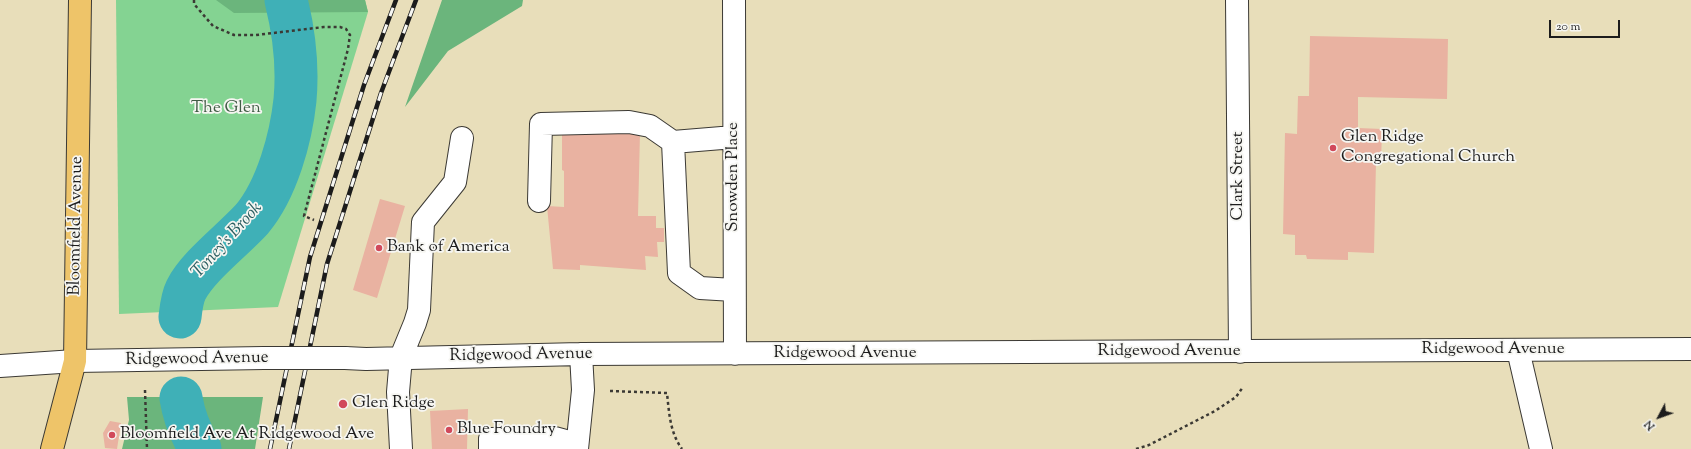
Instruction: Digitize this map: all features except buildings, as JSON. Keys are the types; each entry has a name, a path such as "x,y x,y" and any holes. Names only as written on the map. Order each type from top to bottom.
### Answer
{"main road":[{"name":"Bloomfield Avenue","path":"52,449 75,361 80,0"}],"street":[{"name":"Snowden Place","path":"734,0 735,354"},
{"name":"Clark Street","path":"1237,0 1240,352"},
{"path":"539,201 541,124 630,122 650,126 673,142 734,137"},
{"path":"401,449 398,392 401,357 416,323 419,310 423,222 454,182 462,138"},
{"path":"673,142 679,273 700,288 734,290"},
{"name":"Ridgewood Avenue","path":"0,366 75,361 264,358 366,359 581,354 1691,349"},
{"path":"1518,350 1541,449"},
{"path":"490,449 490,439 555,438 577,446 583,390 581,354"}],"path":[{"path":"194,0 194,4 213,26 234,35 256,35 324,27 340,27 346,29 350,35 348,49 304,216 314,220"},
{"path":"1136,449 1215,411 1236,397 1243,387"},
{"path":"145,390 147,449"},
{"path":"610,390 667,393 669,416 676,440 682,449"}],"green space":[{"name":"The Glen","path":"116,0 365,0 368,12 278,307 119,314"},
{"path":"216,0 365,0 368,12 234,13"},
{"path":"442,0 523,0 522,6 448,51 405,107"},
{"path":"127,397 263,397 255,449 122,449 129,420"}],"waterway":[{"name":"Toney's Brook","path":"180,317 184,296 192,281 207,263 252,219 261,207 276,178 290,130 296,88 295,50 286,0"},
{"name":"Toney's Brook","path":"181,398 188,424 200,449"}],"railway":[{"path":"270,449 310,257 364,85 396,0"},
{"path":"289,449 327,264 381,93 416,0"}],"place":[{"name":"Glen Ridge Congregational Church","path":"1333,148"},
{"name":"Bank of America","path":"379,248"},
{"name":"Glen Ridge","path":"343,404"},
{"name":"Blue Foundry","path":"449,430"},
{"name":"Bloomfield Ave At Ridgewood Ave","path":"112,435"}]}
